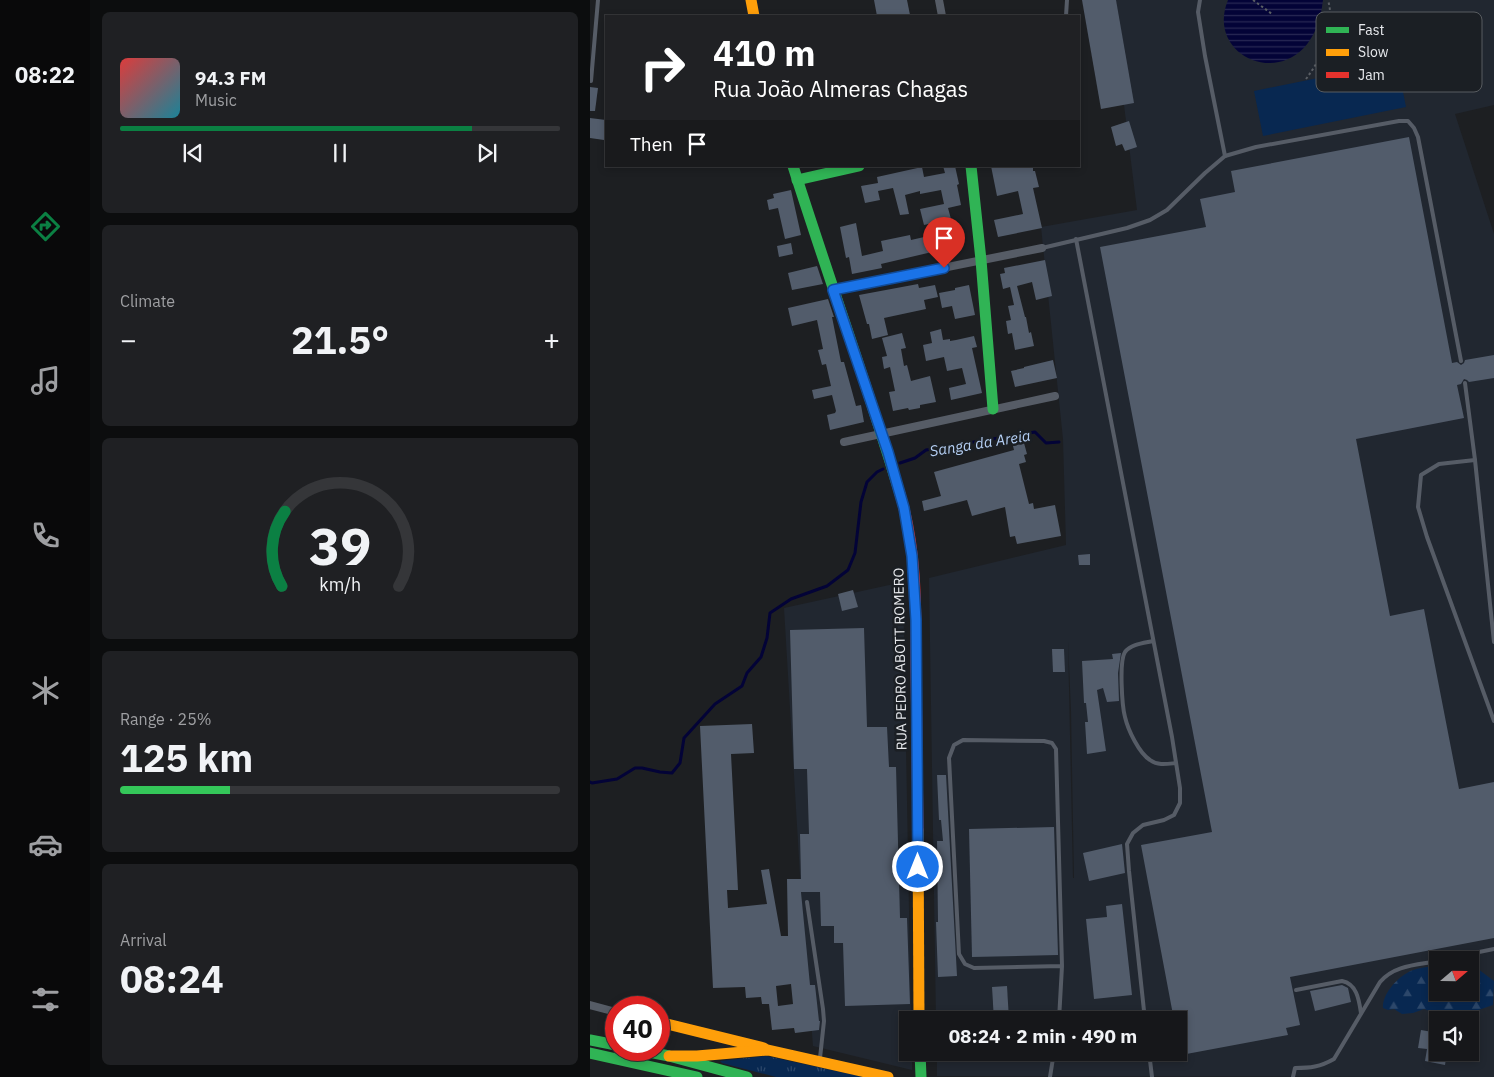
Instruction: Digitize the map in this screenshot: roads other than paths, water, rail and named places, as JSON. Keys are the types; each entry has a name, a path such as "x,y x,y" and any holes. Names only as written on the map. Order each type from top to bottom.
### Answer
{"main road":[{"path":"750,0 754,15"},
{"name":"RUA PEDRO ABOTT ROMERO","path":"793,167 882,434 904,508 912,556 916,630 919,1011"},
{"path":"797,180 856,167"},
{"path":"971,167 993,409"},
{"path":"670,1025 768,1050 888,1077"},
{"path":"590,1040 605,1043"},
{"path":"670,1056 697,1056 768,1050"},
{"path":"590,1053 697,1077"},
{"path":"670,1056 747,1077"},
{"path":"920,1061 921,1077"}],"street":[{"path":"939,0 942,15"},
{"path":"833,290 1042,248"},
{"path":"844,442 1055,396"},
{"path":"590,1006 605,1009"}],"lane":[{"path":"591,81 598,0"},
{"path":"1066,15 1067,0"},
{"path":"1200,0 1198,12 1205,56 1225,156"},
{"path":"1042,248 1128,228 1150,220 1167,210 1225,156 1256,146 1408,121 1414,128 1418,138 1461,361"},
{"path":"1076,240 1180,788 1180,803 1174,815 1143,826 1133,833 1127,844 1144,1011"},
{"path":"1465,383 1494,642"},
{"path":"1475,460 1439,464 1421,476 1418,507 1426,538 1494,721"},
{"path":"1153,641 1131,646 1124,653 1121,665 1125,717 1137,745 1149,760 1159,765 1176,763"},
{"path":"1060,1011 1062,966 1056,749 1052,743 1044,741 963,740 954,745 949,758 959,954 965,964 974,968 1062,966"},
{"path":"807,902 824,1020 819,1061"},
{"path":"1479,952 1494,949"},
{"path":"1293,1077 1295,1068 1311,1068 1323,1065 1334,1059 1386,975 1396,969 1429,962"},
{"path":"1296,990 1342,980 1348,982 1354,987 1362,1013"},
{"path":"1050,1077 1053,1061"},
{"path":"1150,1061 1152,1077"}],"waterway":[{"name":"Sanga da Areia","path":"900,463 915,458 926,450 1035,432 1046,443 1059,442"},
{"name":"Sanga da Areia","path":"590,782 617,779 635,768 672,773 680,763 684,738 715,704 742,686 747,673 761,657 767,638 770,613 791,599 827,586 848,570 855,553 861,502 867,482 883,469"}]}
